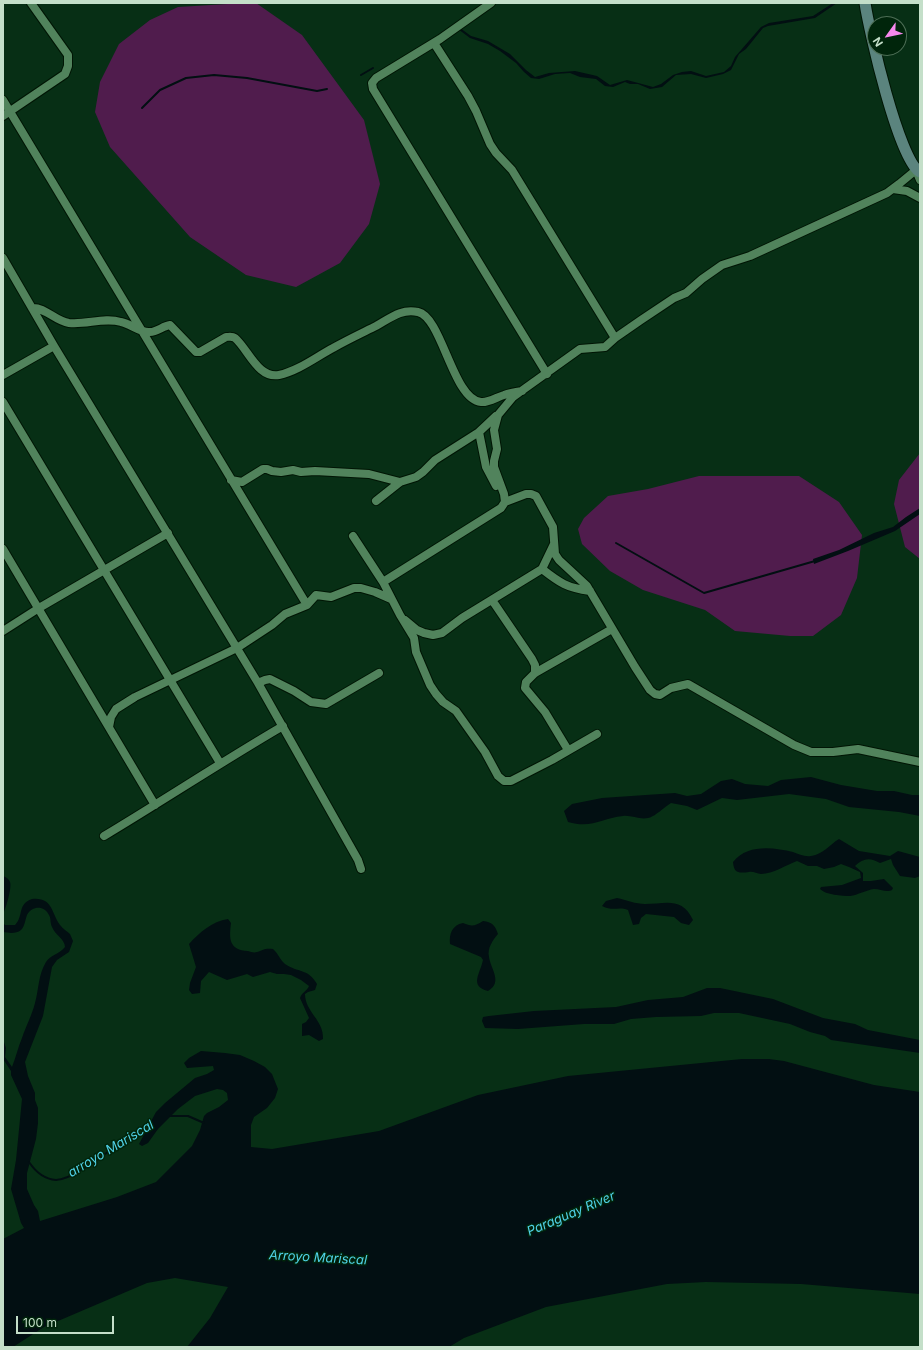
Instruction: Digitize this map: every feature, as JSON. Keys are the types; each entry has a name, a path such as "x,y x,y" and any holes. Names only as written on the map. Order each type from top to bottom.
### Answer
{"main road":[{"path":"865,3 883,84 905,152 918,171"}],"street":[{"path":"491,3 434,43 376,78 372,83 373,89 547,374"},
{"path":"7,114 65,74 68,66 68,55 34,4"},
{"path":"434,43 468,96 496,153 512,170 615,338"},
{"path":"3,100 7,114 143,332 307,605"},
{"path":"376,501 400,482 416,477 435,460 479,432 522,391 580,349 605,347 615,338 674,298 686,293 702,279 722,265 750,256 894,189 918,171 920,180"},
{"path":"894,189 907,191 920,198"},
{"path":"3,258 54,346 258,683 358,860 361,869"},
{"path":"32,308 42,309 56,319 68,322 79,323 100,320 119,321 143,332 155,331 166,325 170,325 196,352 200,352 230,336 234,338 266,373 273,376 293,370 352,337 388,320 398,313 418,312 425,315 432,325 460,382 470,397 483,403 522,391"},
{"path":"3,375 54,346"},
{"path":"3,402 220,763"},
{"path":"498,415 494,430 497,449 494,467 504,494 505,502"},
{"path":"479,432 486,467 505,502"},
{"path":"231,480 242,482 267,469 281,472 293,470 301,472 316,471 369,474 400,482"},
{"path":"383,582 501,508 505,502 526,494 531,494 536,496 551,522 554,532 556,554 559,560 587,586 635,667 650,690 655,694 660,695 671,688 688,684 794,745 811,752 833,752 858,749 920,762"},
{"path":"3,631 39,608 168,533"},
{"path":"353,536 383,582 391,599 414,638 416,652 430,685 436,694 456,711 485,752 498,776 504,781 511,781 552,760 597,734"},
{"path":"400,615 417,630 433,635 442,633 462,618 542,569 546,564 555,543"},
{"path":"3,549 155,805"},
{"path":"542,569 570,588 590,591"},
{"path":"295,585 305,592 316,595 331,597 354,588 361,588 368,589 391,599"},
{"path":"110,727 111,717 116,709 134,697 169,679 237,648 272,625 284,614 307,605 316,595"},
{"path":"492,600 532,659 535,665 535,673"},
{"path":"568,750 545,712 525,688 526,682 535,673 612,629"},
{"path":"258,683 270,679 294,691 310,702 326,704 379,673"},
{"path":"95,702 104,708 116,709"},
{"path":"104,836 220,763 283,726"}],"shaded area":[{"path":"256,3 302,35 364,120 380,184 369,224 340,263 296,287 246,275 190,237 110,147 95,112 100,82 119,44 150,20 178,7"},
{"path":"920,453 920,559 905,547 894,504 899,480"},
{"path":"699,476 799,476 839,502 862,535 857,578 841,615 813,636 790,636 735,631 705,610 643,590 610,571 582,544 578,529 584,518 608,496 648,489"}],"water":[{"path":"833,3 837,3 815,18 763,28 746,49 739,54 731,70 723,74 706,78 691,74 676,75 662,87 650,89 638,84 630,84 625,82 613,87 605,86 596,79 580,77 570,73 555,74 539,79 531,78 516,63 500,51 488,44 470,38 458,29 460,28 471,36 488,41 510,54 535,77 549,73 575,71 597,76 610,85 627,80 653,87 661,84 673,75 682,72 691,71 706,76 724,72 731,66 735,57 761,27 769,23 813,16"},
{"path":"920,508 920,514 895,531 814,564 813,559 839,550 874,533 893,527"},
{"path":"811,777 841,785 877,791 894,791 912,795 920,795 920,816 899,812 849,807 826,799 789,794 737,800 722,798 697,810 687,806 671,803 650,817 642,818 623,816 590,824 576,824 568,822 564,811 572,804 602,798 675,793 687,796 701,794 721,781 732,779 745,784 768,786 781,780"},
{"path":"839,839 859,851 890,856 898,851 920,857 920,876 915,878 900,876 891,859 880,863 867,859 861,861 855,866 863,873 863,881 884,879 893,888 892,890 886,891 874,889 850,896 843,896 830,894 820,889 821,887 842,885 861,878 860,872 841,864 824,869 817,866 808,866 797,861 775,871 761,874 752,872 738,872 735,869 733,862 745,852 761,848 777,849 804,856 816,855"},
{"path":"3,876 9,880 10,889 3,914"},
{"path":"617,898 642,904 678,904 689,912 693,920 689,925 681,923 674,917 646,914 641,918 639,924 633,925 628,910 610,909 602,906 606,901"},
{"path":"39,899 48,903 60,925 70,934 73,941 69,952 57,960 52,967 43,1016 25,1062 38,1108 36,1139 27,1173 27,1189 38,1211 40,1221 117,1197 156,1182 192,1146 200,1130 204,1116 228,1100 227,1093 223,1090 217,1089 195,1096 178,1109 158,1129 148,1143 142,1146 139,1144 156,1112 165,1103 195,1078 214,1070 213,1066 187,1068 184,1063 189,1058 201,1051 240,1055 265,1067 272,1074 278,1089 275,1098 267,1108 254,1117 251,1125 251,1147 272,1149 379,1131 478,1095 568,1076 742,1059 769,1059 784,1061 874,1085 920,1092 920,1294 801,1284 706,1282 667,1284 546,1307 464,1338 449,1347 187,1347 210,1318 228,1287 175,1278 147,1283 44,1327 13,1347 3,1347 3,1239 24,1228 21,1223 11,1189 16,1160 22,1099 11,1075 11,1071 3,1059 3,1039 6,1048 5,1057 12,1067 34,1007 43,967 52,956 65,947 65,944 52,927 49,915 41,908 35,908 29,912 21,930 12,933 3,932 3,923 5,925 15,925 18,922 22,907 27,901"},
{"path":"228,919 231,923 230,939 234,946 242,950 255,952 273,949 285,964 310,975 314,979 317,984 315,990 305,994 308,1006 321,1026 323,1039 319,1041 309,1035 302,1036 302,1024 309,1018 300,998 309,986 291,975 270,972 253,977 247,974 227,980 209,972 201,981 200,993 192,994 189,990 190,983 196,967 189,944 211,925"},
{"path":"483,921 493,924 498,934 492,942 489,950 490,962 495,976 495,984 488,991 482,989 477,983 483,960 481,957 450,944 452,930 456,926 463,923 473,925"},
{"path":"707,988 720,988 773,999 823,1018 855,1024 868,1030 920,1040 920,1053 831,1040 825,1036 790,1024 739,1013 714,1013 701,1016 656,1017 631,1019 614,1024 584,1024 518,1029 485,1028 482,1021 483,1017 534,1011 616,1007 648,1000 683,997"}],"waterway":[{"path":"361,75 373,68"},
{"path":"142,108 160,90 186,78 214,75 247,78 317,91 327,89"},
{"path":"616,543 704,593 815,561"},
{"name":"arroyo Mariscal","path":"170,1116 188,1116 204,1123"},
{"name":"arroyo Mariscal","path":"29,1162 37,1171 47,1178 56,1180 65,1178 77,1173 151,1123"}],"water label":[{"name":"Paraguay River","path":"571,1214"},
{"name":"Arroyo Mariscal","path":"318,1258"}]}
